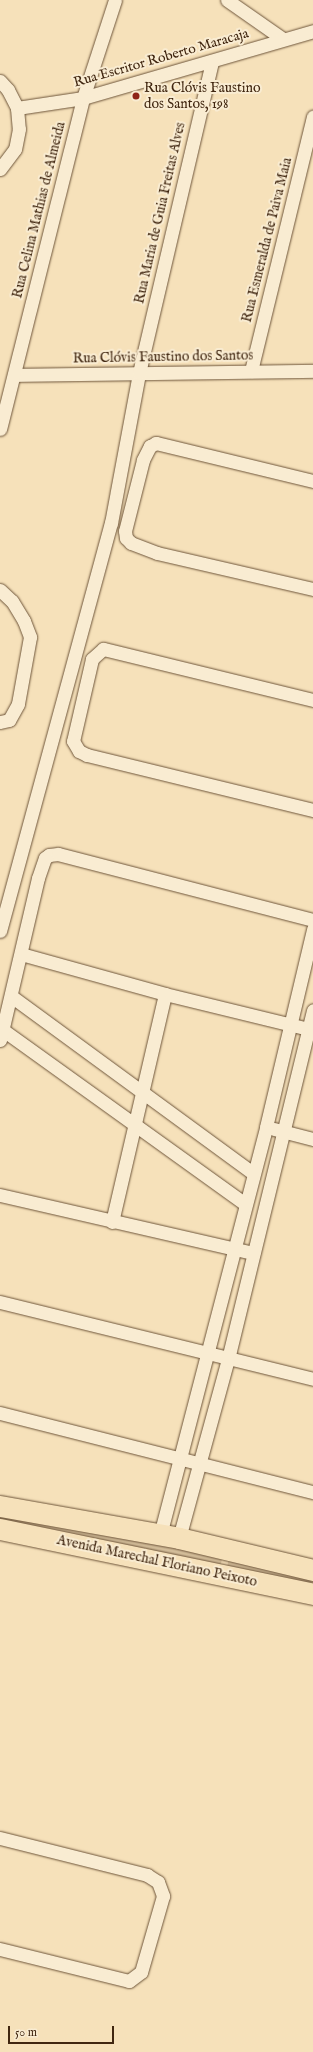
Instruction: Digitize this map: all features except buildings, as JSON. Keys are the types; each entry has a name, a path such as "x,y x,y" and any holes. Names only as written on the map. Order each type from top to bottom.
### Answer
{"main road":[{"name":"Avenida Marechal Floriano Peixoto","path":"0,1506 169,1537 313,1570"},
{"name":"Avenida Marechal Floriano Peixoto","path":"0,1529 313,1594"},
{"path":"220,1574 228,1550"}],"street":[{"name":"Rua Celina Mathias de Almeida","path":"0,429 83,98 115,0"},
{"path":"227,0 283,40"},
{"name":"Rua Escritor Roberto Maracaja","path":"17,108 83,98 313,31"},
{"name":"Rua Maria de Guia Freitas Alves","path":"0,931 111,523 139,373 212,61"},
{"path":"0,81 8,90 17,108 19,129 14,149 0,169"},
{"name":"Rua Esmeralda de Paiva Maia","path":"251,371 313,116"},
{"name":"Rua Clóvis Faustino dos Santos","path":"14,375 313,371"},
{"path":"313,481 156,444 150,446 143,460 125,531 126,538 131,543 156,553 313,589"},
{"path":"0,590 16,607 30,637 18,704 9,720 0,722"},
{"path":"313,700 103,649 92,659 73,741 79,751 87,755 313,810"},
{"path":"245,1204 136,1125 1,1035 38,878 45,858 49,855 58,854 313,920"},
{"path":"169,1537 181,1460 245,1204 266,1127 313,929"},
{"path":"21,954 165,994 311,1029"},
{"path":"112,1222 144,1093 165,994"},
{"path":"11,996 253,1173"},
{"path":"169,1537 198,1463 228,1359 283,1131 311,1029 313,1010"},
{"path":"266,1127 313,1139"},
{"path":"0,1195 234,1250 254,1253"},
{"path":"0,1302 313,1380"},
{"path":"0,1413 181,1460 313,1492"},
{"path":"0,1838 147,1875 158,1882 163,1896 141,1972 129,1981 0,1949"}],"shaded area":[{"path":"0,1509 224,1552 218,1574 0,1529"},
{"path":"230,1554 313,1573 309,1592 226,1573"}],"place":[{"name":"Rua Clóvis Faustino dos Santos, 198","path":"136,96"}]}
